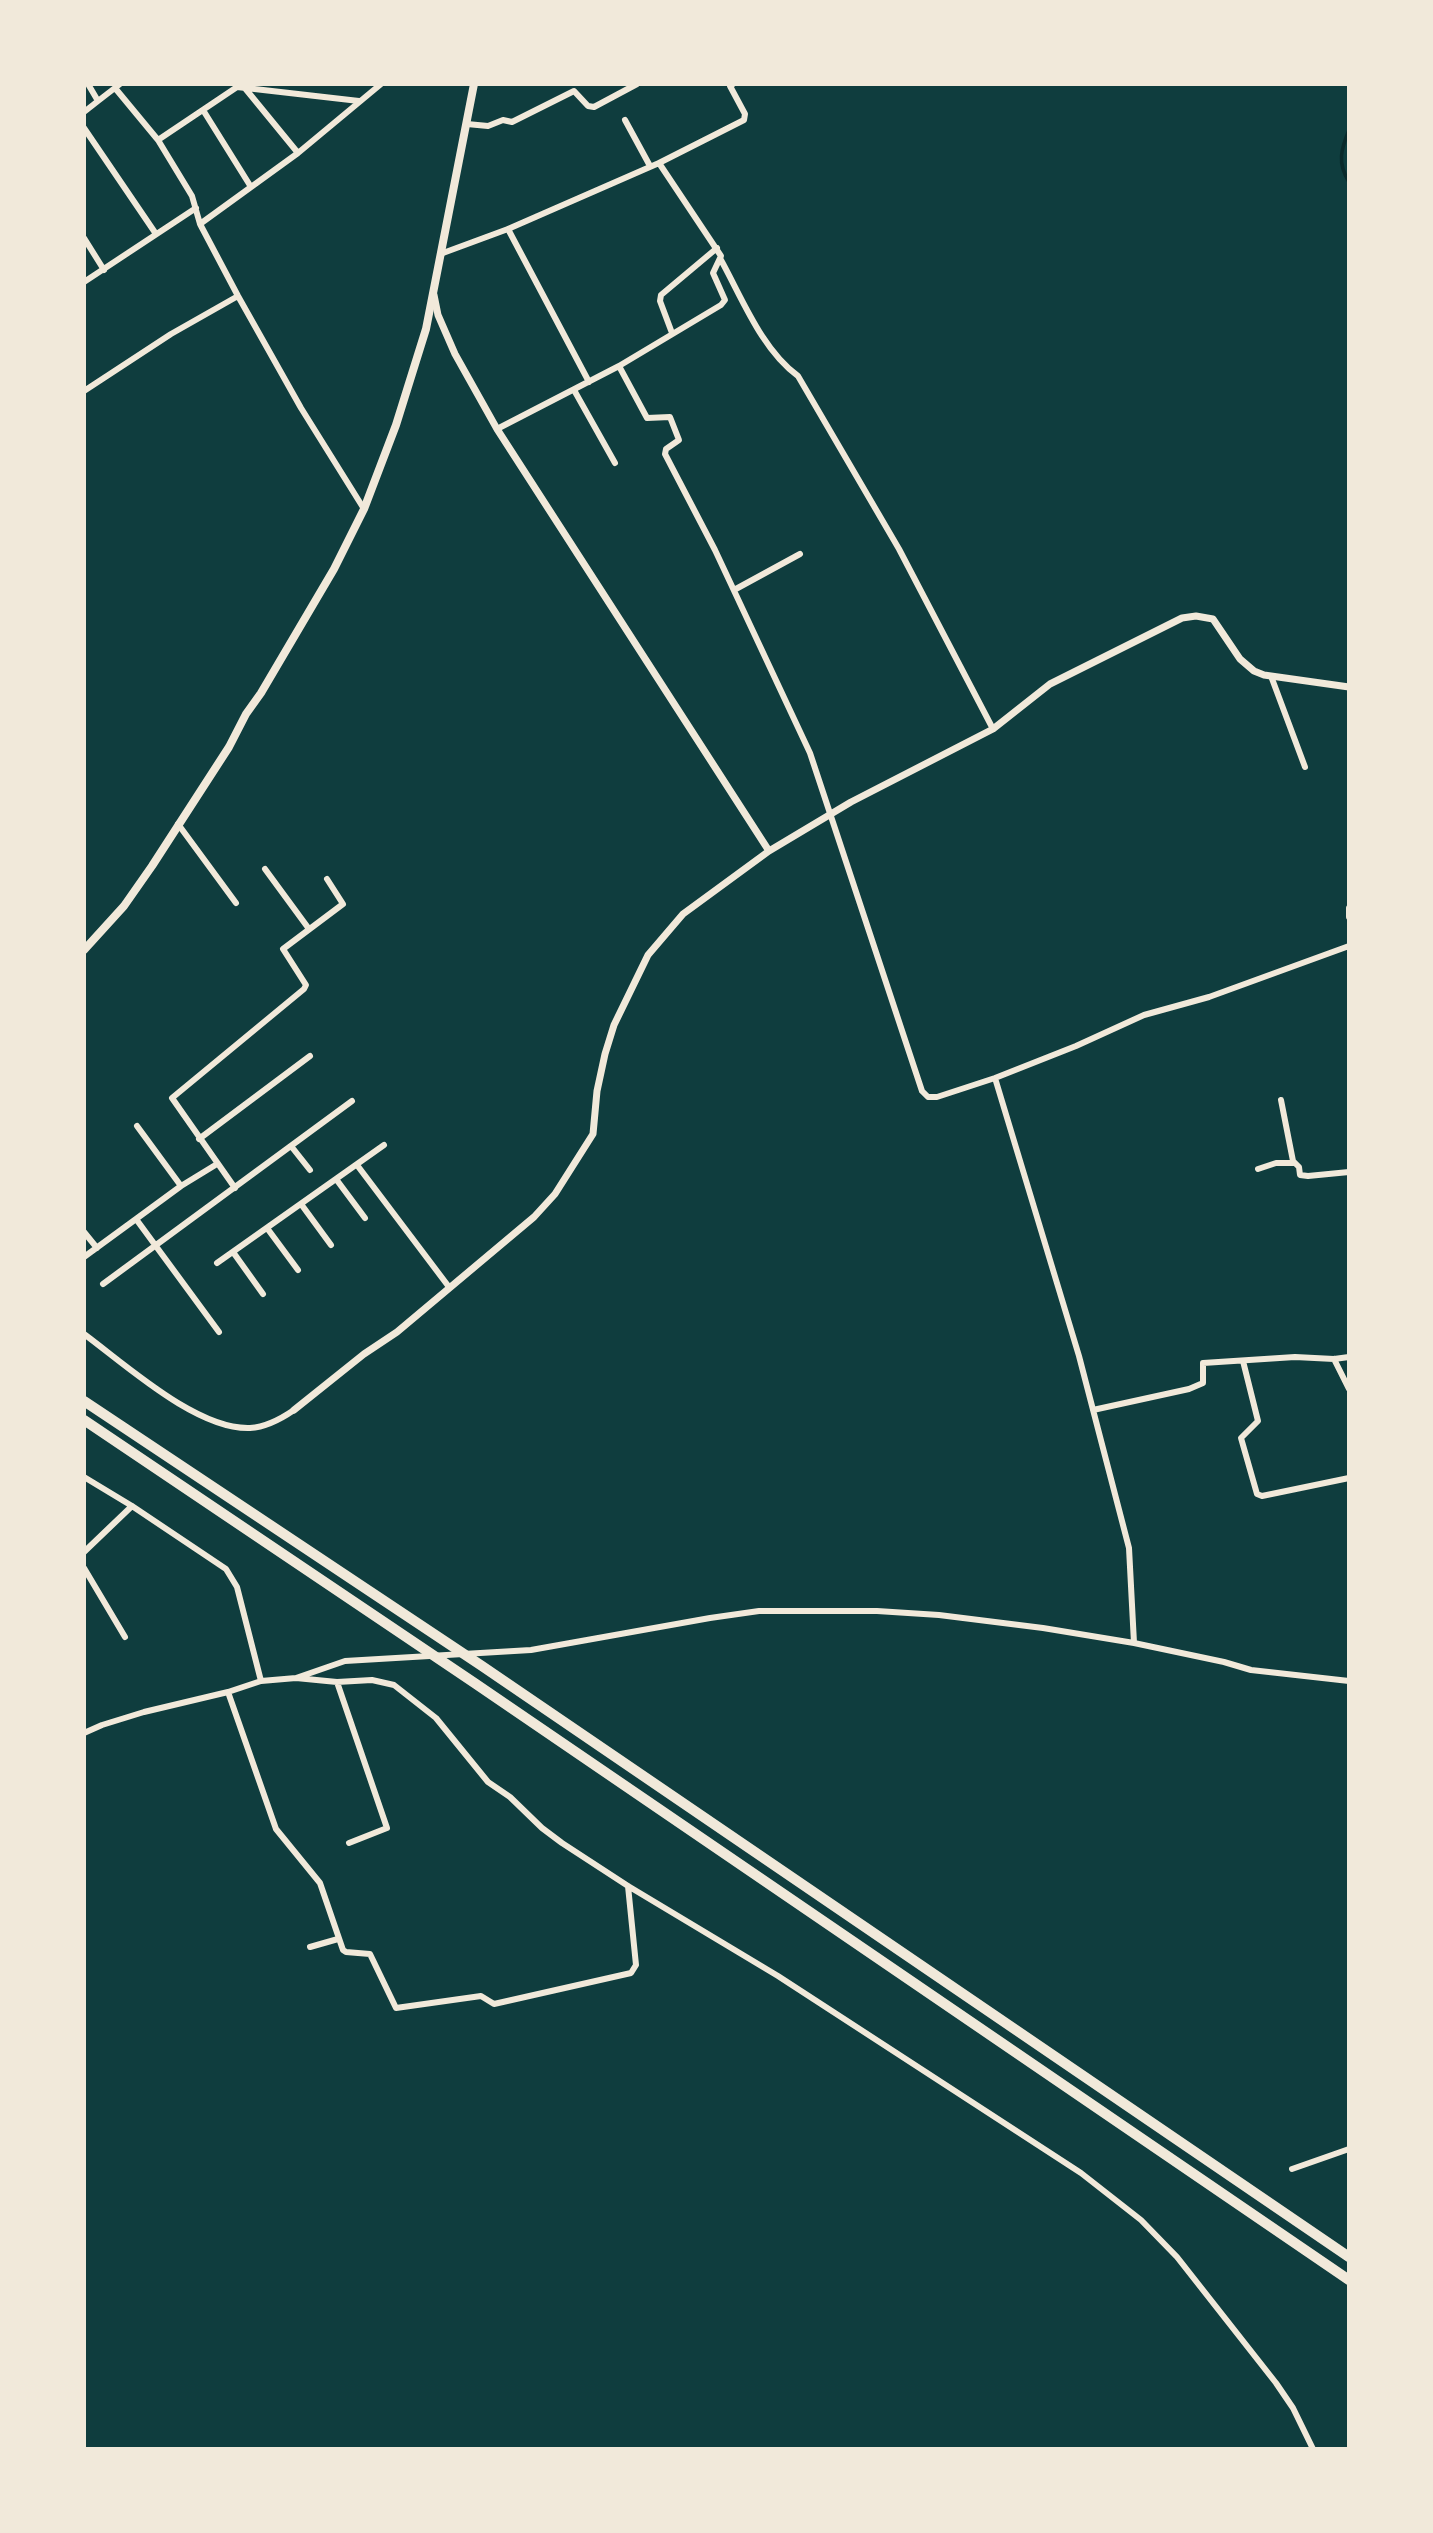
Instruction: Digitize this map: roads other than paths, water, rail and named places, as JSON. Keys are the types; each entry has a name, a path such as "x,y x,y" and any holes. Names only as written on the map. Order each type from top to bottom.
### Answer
{"highway":[{"path":"84,1401 493,1674 1349,2257"},
{"path":"84,1420 1349,2280"}],"main road":[{"path":"84,950 124,906 229,747 344,551 364,509 417,362 443,253 474,84"}],"street":[{"path":"88,84 98,101"},
{"path":"200,224 298,153 381,84"},
{"path":"467,124 488,126 503,120 512,122 574,91 587,106 594,107 636,84"},
{"path":"443,253 508,229 659,163 744,120 745,114 731,85"},
{"path":"84,111 118,86 158,140 192,195 200,224 238,296 301,408 364,509"},
{"path":"158,140 234,88 244,87 359,102"},
{"path":"244,87 298,153"},
{"path":"203,110 251,187"},
{"path":"625,120 650,166"},
{"path":"84,128 156,234"},
{"path":"659,163 717,248 765,340 783,366 798,376 899,549 993,729"},
{"path":"84,282 196,208"},
{"path":"508,229 589,382"},
{"path":"84,238 104,271"},
{"path":"672,333 660,301 661,295 717,248"},
{"path":"498,429 619,366 723,303 725,300 713,273 721,260"},
{"path":"434,295 436,309 447,336 498,429 769,851"},
{"path":"84,391 171,334 238,296"},
{"path":"619,366 647,418 670,417 679,440 666,449 665,454 734,590 810,753 922,1091 928,1097 937,1097 995,1079 1144,1015 1209,997 1349,946"},
{"path":"574,390 615,463"},
{"path":"734,590 800,554"},
{"path":"84,1334 181,1404 216,1422 252,1428 277,1421 397,1332 534,1217 559,1189 593,1134 597,1091 614,1025 638,973 654,947 683,914 769,851 829,814 993,729 1050,684 1163,626 1188,617 1213,619 1245,665 1259,674 1349,687"},
{"path":"1271,676 1305,767"},
{"path":"178,824 236,903"},
{"path":"265,869 309,929"},
{"path":"235,1188 172,1098 304,989 306,985 283,953 283,949 343,904 327,878"},
{"path":"1349,908 1349,917"},
{"path":"199,1139 310,1056"},
{"path":"995,1079 1093,1410 1129,1548 1134,1643"},
{"path":"1281,1100 1294,1163 1298,1166 1299,1174 1303,1176 1349,1172"},
{"path":"103,1284 352,1101"},
{"path":"137,1126 181,1186"},
{"path":"217,1264 384,1145"},
{"path":"290,1146 310,1170"},
{"path":"1258,1169 1276,1163 1294,1163"},
{"path":"84,1257 181,1186 217,1164"},
{"path":"357,1165 449,1287"},
{"path":"336,1180 365,1218"},
{"path":"301,1204 331,1245"},
{"path":"136,1219 219,1332"},
{"path":"267,1228 298,1270"},
{"path":"84,1232 97,1248"},
{"path":"233,1252 264,1294"},
{"path":"1093,1410 1189,1389 1203,1383 1202,1364 1294,1357 1349,1357"},
{"path":"1334,1359 1349,1389"},
{"path":"1243,1361 1258,1421 1241,1438 1257,1494 1262,1496 1349,1478"},
{"path":"84,1478 132,1506 226,1569 237,1587 261,1681"},
{"path":"84,1552 132,1506"},
{"path":"84,1568 125,1637"},
{"path":"296,1678 345,1661 521,1651 759,1611 909,1613 1043,1628 1134,1643 1251,1670 1349,1681"},
{"path":"84,1733 144,1712 228,1692 261,1681 296,1678 337,1682 372,1680 394,1685 436,1718 488,1782 510,1797 550,1834 628,1886 778,1976 968,2100 1081,2174 1141,2221 1177,2257 1276,2383 1293,2408 1312,2449"},
{"path":"337,1682 387,1828 349,1843"},
{"path":"228,1692 276,1829 317,1878 338,1939 346,1952 371,1955 396,2008 481,1996 494,2004 624,1975 634,1970 636,1961 628,1886"},
{"path":"310,1947 338,1939"},
{"path":"1292,2169 1349,2149"}],"waterway":[{"path":"1349,130 1342,156 1343,169 1349,182"}]}
